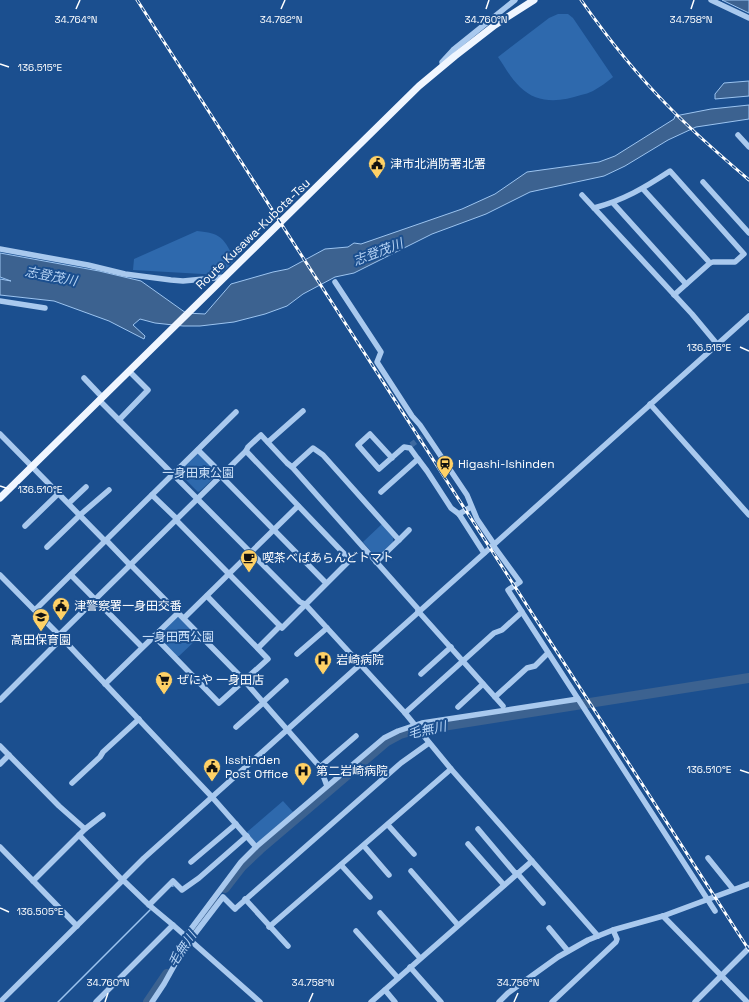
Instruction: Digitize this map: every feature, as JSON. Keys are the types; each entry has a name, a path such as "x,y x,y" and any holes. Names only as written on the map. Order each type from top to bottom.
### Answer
{"main road":[{"name":"Route Kusawa-Kubota-Tsu","path":"0,498 419,86 496,25 534,0"}],"street":[{"path":"443,66 442,62 453,50 515,0"},
{"path":"711,0 749,18"},
{"path":"738,135 749,147"},
{"path":"594,208 613,203 643,189 670,171 744,254 735,262 710,263 674,295"},
{"path":"703,182 749,233"},
{"path":"643,189 710,263"},
{"path":"582,195 717,344"},
{"path":"613,203 686,284"},
{"path":"0,250 88,265 125,274 171,280 182,281 225,277"},
{"path":"335,282 381,352 377,362 467,496 477,519 493,545 520,582 508,590 715,911"},
{"path":"0,301 45,308"},
{"path":"0,1002 78,926 144,858 749,316"},
{"path":"120,420 148,390 129,371"},
{"path":"84,378 120,420 327,628 405,713 451,769 598,936"},
{"path":"650,404 749,515"},
{"path":"268,442 303,411"},
{"path":"34,610 236,412"},
{"path":"0,434 241,677 320,767 327,786"},
{"path":"392,458 370,434 358,445 379,469 392,458 404,447 410,446 451,508 459,514 484,552"},
{"path":"0,700 95,600 261,435 292,467 503,706"},
{"path":"292,467 313,448 323,455 399,540"},
{"path":"198,450 326,583"},
{"path":"246,450 350,560 304,604 282,628 280,626 258,648"},
{"path":"381,492 418,459"},
{"path":"69,503 86,486"},
{"path":"47,547 80,515 109,490"},
{"path":"25,526 59,493"},
{"path":"152,495 280,626"},
{"path":"184,618 298,506"},
{"path":"459,514 471,507"},
{"path":"376,562 409,530"},
{"path":"0,575 139,719 212,797 256,847"},
{"path":"71,575 142,648"},
{"path":"154,636 219,703 268,659 207,596"},
{"path":"405,713 494,634 502,630 522,612"},
{"path":"105,684 178,613"},
{"path":"297,654 327,628"},
{"path":"421,674 451,647"},
{"path":"495,697 527,668 535,666 548,653"},
{"path":"236,726 286,681"},
{"path":"458,707 483,684"},
{"path":"152,1002 164,984 188,939 241,862 256,847 384,738 398,731 422,723 578,699"},
{"path":"72,783 139,719"},
{"path":"320,767 356,736"},
{"path":"188,939 223,897 235,909 401,763 429,743"},
{"path":"0,746 59,806 86,829"},
{"path":"0,764 9,755"},
{"path":"270,927 451,769"},
{"path":"33,881 79,835 103,815"},
{"path":"191,862 236,824"},
{"path":"388,825 414,854"},
{"path":"478,829 543,903"},
{"path":"79,835 122,880 149,905 260,1002"},
{"path":"149,905 173,881 182,890 199,878 247,836"},
{"path":"468,844 504,885"},
{"path":"364,846 389,876"},
{"path":"0,847 78,926"},
{"path":"708,858 733,889"},
{"path":"371,1002 532,861"},
{"path":"341,865 370,897"},
{"path":"410,871 458,925"},
{"path":"499,1002 508,993 568,951 598,936 613,930 663,916 749,884"},
{"path":"246,899 288,946"},
{"path":"380,912 420,958"},
{"path":"663,916 747,1002"},
{"path":"96,1002 173,925"},
{"path":"549,928 568,951"},
{"path":"552,1002 616,942 617,939 613,930"},
{"path":"356,931 398,978"},
{"path":"695,1002 749,948"},
{"path":"410,967 441,1002"},
{"path":"385,990 396,1002"}],"green space":[{"path":"558,14 568,14 573,18 613,77 598,88 587,93 565,99 541,99 527,93 520,87 511,77 498,57 549,18"},
{"path":"197,231 212,233 221,238 225,242 235,260 220,275 133,270 134,259"},
{"name":"一身田東公園","path":"197,453 199,453 218,472 217,475 198,492 179,473 179,471"},
{"path":"382,524 393,537 393,542 379,556 374,555 363,542"},
{"name":"一身田西公園","path":"176,617 179,617 198,637 179,656 176,656 158,637 158,635"},
{"path":"283,801 293,812 256,844 246,833"}],"water":[{"path":"722,0 749,0 749,13"},
{"path":"749,81 749,96 715,99 715,94 724,83"},
{"name":"志登茂川","path":"749,105 749,119 696,127 668,140 625,166 604,176 530,192 486,214 432,234 354,273 335,277 303,294 287,306 265,314 234,322 200,326 183,326 155,323 140,319 133,325 145,336 144,339 109,321 54,301 0,295 0,279 11,281 0,277 0,253 99,271 141,281 186,313 205,314 231,284 288,269 325,249 348,247 354,243 361,244 462,209 495,194 527,172 599,162 615,156 674,119 675,116 711,109"}],"waterway":[{"name":"毛無川","path":"225,888 242,866 260,849 387,741 400,734 411,731 749,678"},
{"name":"毛無川","path":"185,943 214,902"},
{"path":"58,1002 150,910"},
{"name":"毛無川","path":"148,1002 167,974"}],"tunnel":[{"path":"411,445 426,434"}],"railway":[{"path":"137,0 749,950"},
{"path":"581,0 622,55 656,94 697,135 749,180"}],"place":[{"name":"津市北消防署北署","path":"377,179"},
{"name":"Higashi-Ishinden","path":"445,479"},
{"name":"喫茶べぱあらんどトマト","path":"249,573"},
{"name":"津警察署一身田交番","path":"61,621"},
{"name":"高田保育園","path":"41,632"},
{"name":"岩崎病院","path":"323,675"},
{"name":"ぜにや 一身田店","path":"164,695"},
{"name":"Isshinden Post Office","path":"212,782"},
{"name":"第二岩崎病院","path":"303,786"}]}
